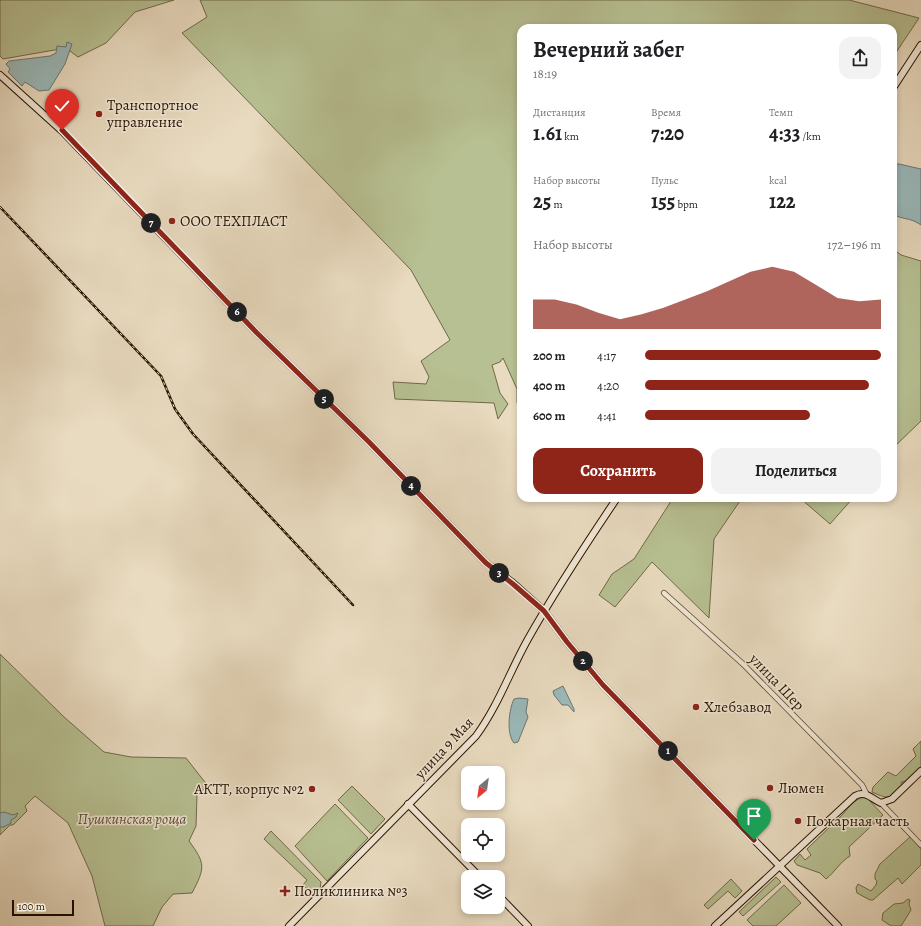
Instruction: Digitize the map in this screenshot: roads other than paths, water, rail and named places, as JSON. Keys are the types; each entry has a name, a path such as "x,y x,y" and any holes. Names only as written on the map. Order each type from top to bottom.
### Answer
{"street":[{"path":"897,82 921,45"},
{"path":"0,75 42,112 111,180 257,333 369,442 486,563 544,611 567,642 603,685 838,926"},
{"name":"улица 9 Мая","path":"289,926 469,744 483,726 544,611 614,502"},
{"name":"улица Шер","path":"664,593 743,664 862,785 866,793"},
{"path":"881,803 892,799 921,771"},
{"path":"715,926 779,865 859,793 866,793 881,803 921,845"},
{"path":"408,804 473,870"},
{"path":"505,903 528,926"}],"water":[{"path":"67,42 72,44 65,64 49,90 39,91 25,82 22,86 8,72 10,69 6,64 9,61 50,56 56,53 57,46 66,47"},
{"path":"897,164 921,169 921,225 897,216"},
{"path":"563,686 574,712 568,705 562,705 554,695 553,691"},
{"path":"514,699 528,699 526,712 528,717 518,742 514,743 511,739 509,721 512,703"},
{"path":"4,812 13,815 18,813 16,817 11,820 11,823 4,827 0,827 0,813"}],"railway":[{"path":"0,207 161,376 175,409 193,434 353,605"}],"place":[{"name":"Транспортное управление","path":"99,114"},
{"name":"ООО ТЕХПЛАСТ","path":"172,221"},
{"name":"Хлебзавод","path":"696,707"},
{"name":"Люмен","path":"770,788"},
{"name":"АКТТ, корпус №2","path":"312,789"},
{"name":"Пожарная часть","path":"798,821"},
{"name":"Поликлиника №3","path":"285,891"}],"park label":[{"name":"Пушкинская роща","path":"132,819"}]}
